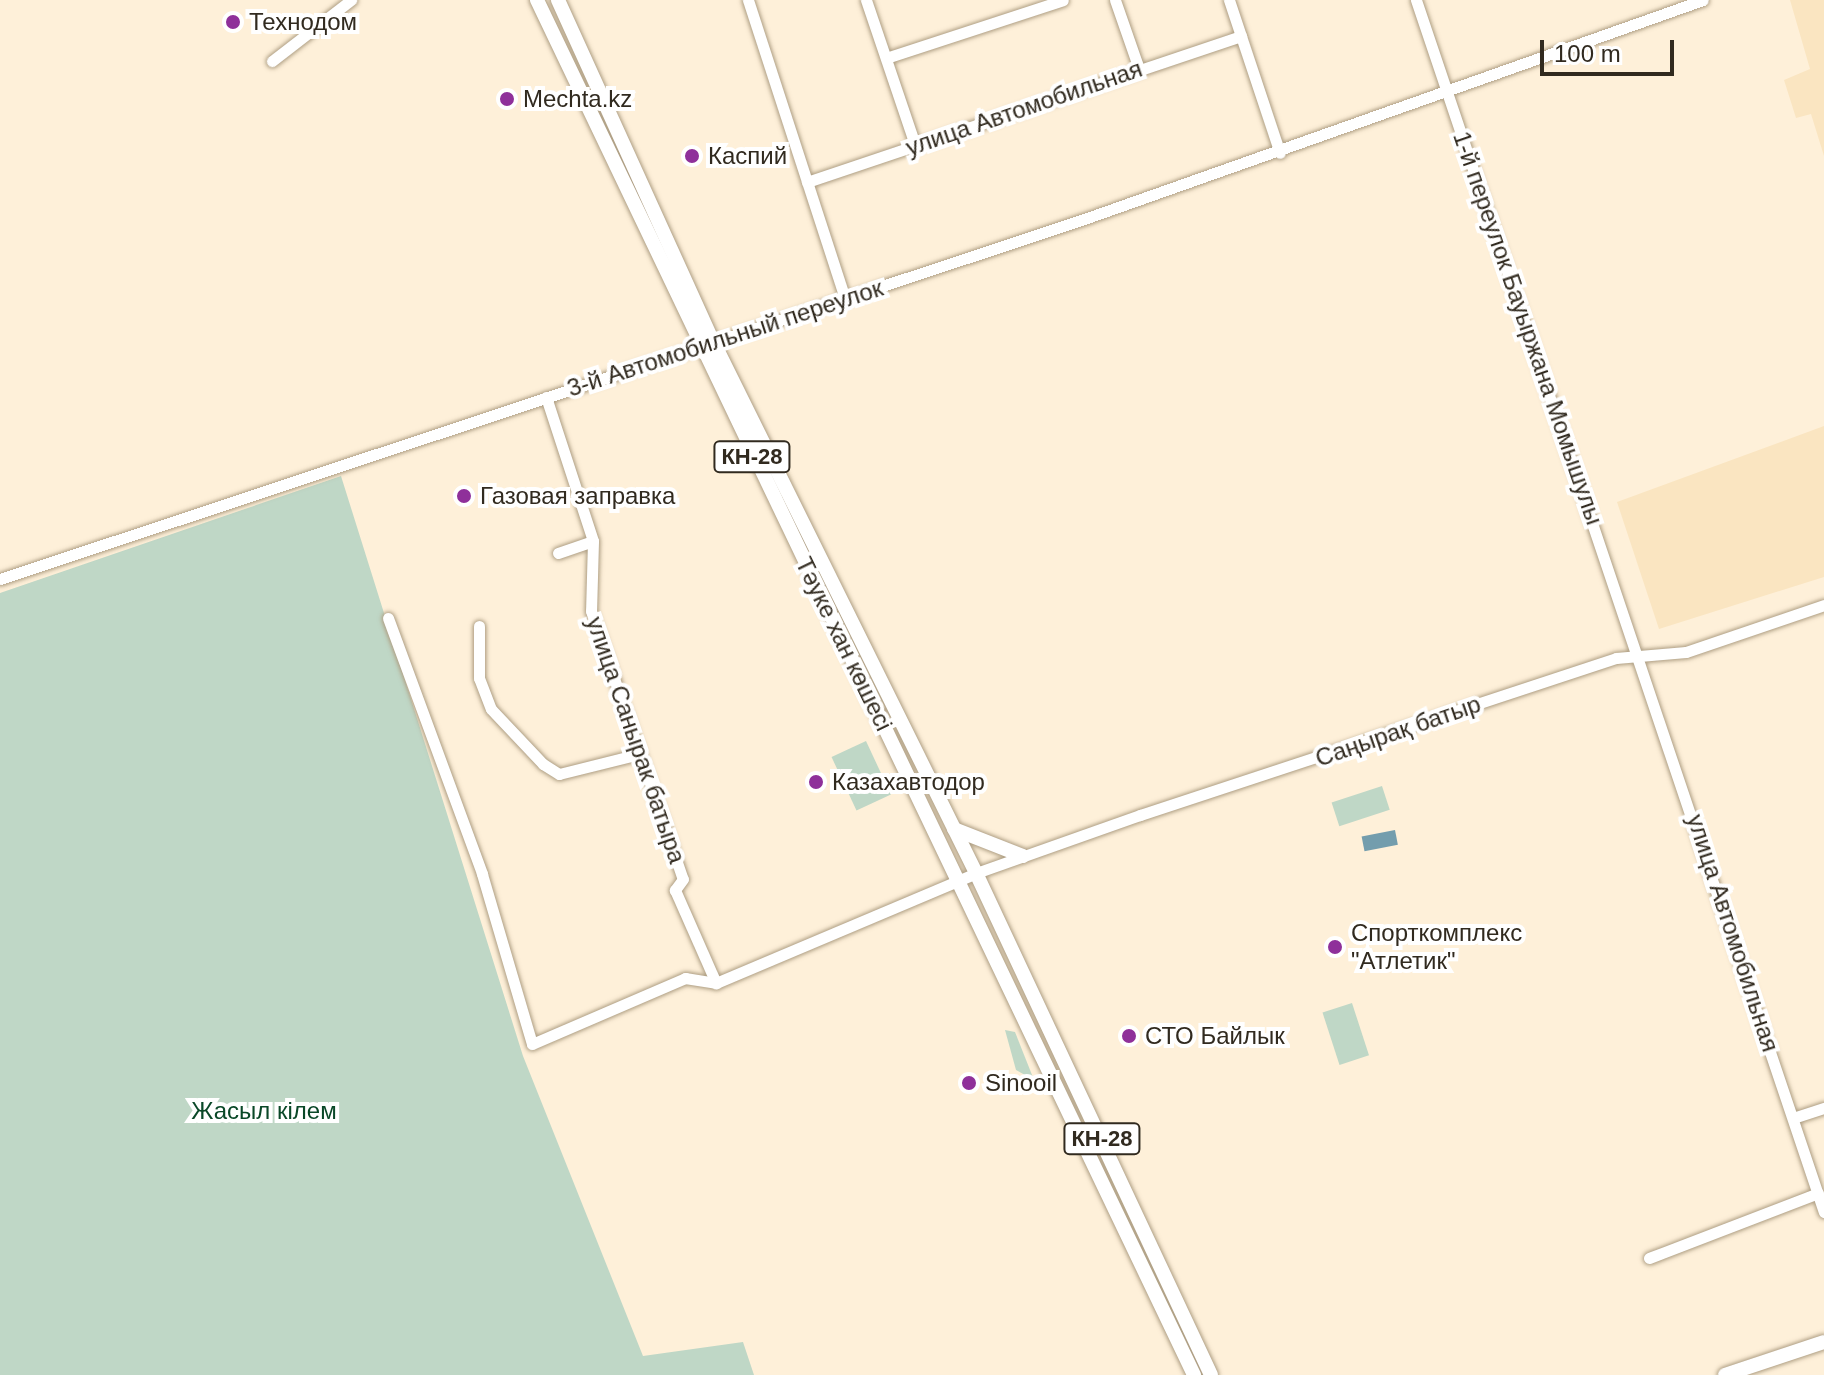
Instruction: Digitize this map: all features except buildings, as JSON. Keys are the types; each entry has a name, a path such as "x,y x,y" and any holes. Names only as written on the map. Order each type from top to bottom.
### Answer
{"main road":[{"name":"Тәуке хан көшесі","path":"537,0 696,345 958,880 1194,1375"},
{"name":"Тәуке хан көшесі","path":"558,0 712,339 976,873 1211,1375"},
{"path":"954,829 1023,856"},
{"path":"1725,1375 1824,1342"}],"street":[{"path":"272,61 351,0"},
{"path":"748,0 845,299"},
{"path":"866,0 915,145"},
{"path":"886,58 1063,0"},
{"path":"1115,0 1139,69"},
{"path":"1229,0 1280,153"},
{"name":"1-й переулок Бауыржана Момышулы","path":"1416,0 1639,656"},
{"name":"3-й Автомобильный переулок","path":"0,579 712,339 845,299 1280,153 1703,0"},
{"name":"улица Автомобильная","path":"807,182 1241,36"},
{"name":"улица Санырак батыра","path":"546,397 593,541 591,611 683,879 675,890 716,983"},
{"path":"558,553 593,541"},
{"name":"Саңырақ батыр","path":"716,983 958,880 1023,856 1419,721 1639,656 1686,652 1824,605"},
{"path":"388,618 482,874 532,1044 685,978 716,983"},
{"path":"479,626 479,678 491,709 543,764 559,774 639,754"},
{"name":"улица Автомобильная","path":"1639,656 1824,1211"},
{"path":"1793,1118 1824,1108"},
{"path":"1649,1258 1818,1193"}],"shaded area":[{"path":"1790,0 1824,0 1824,156 1811,114 1796,118 1784,80 1810,69"},
{"path":"1824,426 1824,577 1659,629 1617,502"}],"green space":[{"name":"Жасыл кілем","path":"341,476 523,1056 643,1356 743,1342 754,1375 0,1375 0,593"},
{"path":"866,741 891,794 856,811 832,757"},
{"path":"1382,786 1390,810 1339,826 1332,802"},
{"path":"1352,1003 1369,1055 1340,1065 1323,1013"},
{"path":"1005,1030 1015,1032 1034,1080 1016,1070"}],"water":[{"path":"1395,830 1398,845 1364,851 1362,836"}],"place":[{"name":"Технодом","path":"233,22"},
{"name":"Mechta.kz","path":"507,99"},
{"name":"Каспий","path":"692,156"},
{"name":"Газовая заправка","path":"464,496"},
{"name":"Казахавтодор","path":"816,782"},
{"name":"Спорткомплекс \"Атлетик\"","path":"1335,947"},
{"name":"СТО Байлык","path":"1129,1036"},
{"name":"Sinooil","path":"969,1083"}]}
